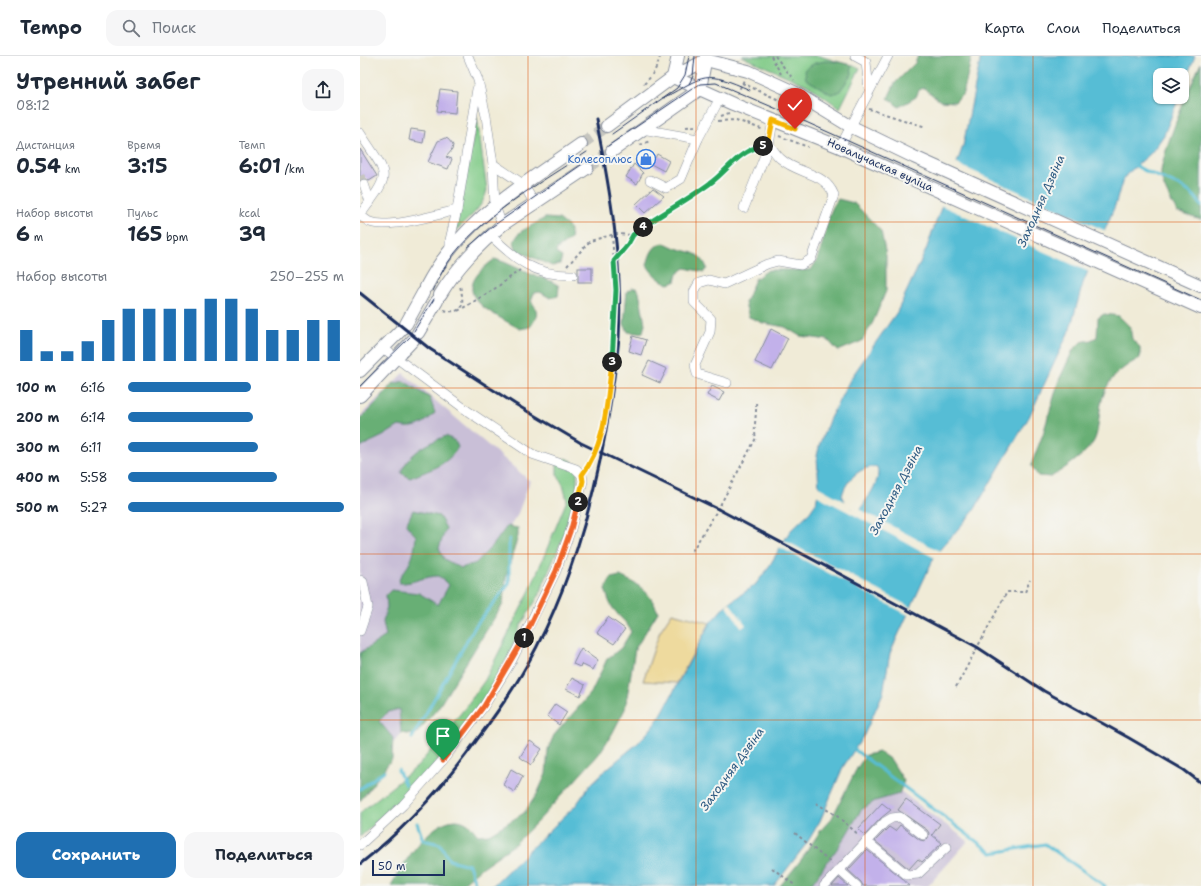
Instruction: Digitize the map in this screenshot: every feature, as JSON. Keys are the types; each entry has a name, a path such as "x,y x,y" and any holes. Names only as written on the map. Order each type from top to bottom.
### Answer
{"main road":[{"path":"673,77 678,56"},
{"path":"607,126 673,77 706,58"},
{"path":"612,151 700,89 706,58"},
{"name":"Новалучаская вуліца","path":"706,58 748,71 794,92 850,126 914,157 1201,286"},
{"name":"Новалучаская вуліца","path":"673,77 773,120 840,146 1201,308"},
{"path":"360,371 403,327 450,250 465,232 494,206 523,184 581,144"},
{"path":"360,396 415,336 439,303 461,265 476,248 502,225 587,168"}],"street":[{"path":"468,56 478,80 486,116 492,164 494,206 502,225"},
{"path":"855,56 866,62 869,92"},
{"path":"840,146 888,56"},
{"path":"450,250 450,240 457,210 475,110 478,80"},
{"path":"650,180 666,188 681,179 698,139 720,98"},
{"path":"744,208 768,145 773,120"},
{"path":"642,129 698,139"},
{"path":"360,133 383,168 385,177 382,186 360,215 370,222 380,224 400,222 457,210"},
{"path":"727,383 697,374 695,365 710,332 711,319 694,302 694,292 699,283 709,280 724,284 767,264 778,261 801,265 811,259 834,195 830,186 821,178 799,169 782,159 768,145"},
{"path":"492,164 523,184 535,204"},
{"path":"364,184 370,202"},
{"path":"490,235 526,266 561,276 573,275"},
{"path":"360,845 403,805 443,760 484,706 511,662 556,571 571,529 583,481 582,475 576,469 532,454 469,412 383,348"},
{"path":"360,580 363,582 368,607 360,631"},
{"path":"824,886 866,841 892,818 900,817 923,835"},
{"path":"866,841 907,875 918,874 947,847"},
{"path":"839,870 857,886"}],"path":[{"path":"771,56 781,74"},
{"path":"775,56 794,80"},
{"path":"742,83 808,113"},
{"path":"860,106 926,127"},
{"path":"728,115 736,120"},
{"path":"614,261 628,244 633,235 712,181 743,153 755,147 768,145"},
{"path":"561,276 570,261 590,241 622,233 633,235"},
{"path":"582,475 590,465 599,446 614,351 616,290 612,235"},
{"path":"439,303 444,310 452,313 458,311 493,290 526,266"},
{"path":"458,280 463,305 458,311"},
{"path":"692,551 718,509 756,438 754,430 757,420 756,402"},
{"path":"956,687 1007,592 1025,592 1030,580"},
{"path":"816,803 836,816 866,841"},
{"path":"795,833 839,870"},
{"path":"772,868 796,886"}],"shaded area":[{"path":"403,373 530,481 517,516 497,545 469,618 400,736 360,776 360,416"},
{"path":"877,774 968,841 928,886 799,886"}],"green space":[{"path":"741,56 819,56 860,68 840,108 809,86"},
{"path":"918,56 972,56 963,94 955,102 940,101 924,88 919,90 916,97 899,107 888,98 895,83 915,63"},
{"path":"825,61 851,65 852,74 839,92 831,94 806,79 805,69 815,63"},
{"path":"1201,63 1201,220 1177,212 1165,190 1161,175 1170,137 1183,104 1189,104 1189,91"},
{"path":"477,118 487,190 479,208 455,231"},
{"path":"838,199 854,203 881,231 886,256 886,291 873,322 862,341 838,351 828,340 800,336 785,327 763,323 749,317 745,303 755,279 768,270 811,270 820,253 829,216"},
{"path":"545,218 559,219 569,227 572,238 557,249 556,253 562,257 560,264 552,266 516,250 514,241 520,232"},
{"path":"664,243 698,256 707,268 704,272 685,268 677,274 675,282 669,284 662,281 656,277 647,265 654,248"},
{"path":"495,259 559,286 558,296 550,298 540,292 534,293 531,301 536,311 536,317 530,327 520,329 484,308 476,300 472,292 473,282 480,271"},
{"path":"632,288 636,288 639,292 645,324 643,332 628,332 624,324 627,291"},
{"path":"1104,314 1119,316 1130,327 1132,339 1140,347 1140,358 1122,369 1110,382 1106,389 1100,407 1096,435 1094,441 1088,449 1073,462 1051,477 1038,476 1031,465 1043,434 1059,380 1073,350 1081,342 1097,337 1098,318"},
{"path":"404,381 430,398 435,413 423,423 415,427 399,426 383,436 360,447 360,419 392,384"},
{"path":"446,436 455,441 458,447 449,459 431,470 410,478 401,473 408,460 419,450"},
{"path":"565,458 572,461 577,473 577,491 563,537 538,597 521,625 508,657 485,698 424,779 360,837 360,814 363,810 418,766 465,708 485,680 530,590 567,500 563,485 557,474 557,465"},
{"path":"413,510 439,516 446,528 439,548 444,559 461,568 476,563 494,544 507,526 518,528 518,536 506,577 503,604 438,708 415,735 401,733 399,709 388,712 379,721 393,738 392,759 360,801 360,653 386,636 383,622 387,607 386,595 391,590 419,593 438,605 449,585 438,576 399,583 402,573 411,561 414,550 416,536 406,525"},
{"path":"620,576 644,590 655,605 658,612 635,649 625,709 612,734 599,754 515,844 482,867 460,886 391,886 403,865 422,840 445,822 457,820 468,824 478,835 489,834 524,813 537,794 546,774 548,749 554,735 591,693 607,659 621,648 631,632 627,624 612,607 605,589 611,578"},
{"path":"879,752 891,760 904,781 899,794 875,801 861,810 842,842 810,886 780,886 801,860 821,830 832,818 857,768 866,755"}],"sand":[{"path":"672,613 710,623 677,683 643,681 660,631"}],"water":[{"name":"Заходняя Дзвіна","path":"981,56 1195,56 1189,71 1189,68 1153,68 1153,104 1176,104 1164,135 1151,153 1126,175 1083,283 1070,329 1029,417 973,512 935,555 890,653 883,693 864,735 843,767 820,821 807,843 774,886 492,886 576,805 591,784 638,743 650,730 661,715 710,623 726,605 755,585 767,570 790,531 810,512 816,503 819,489 817,456 820,443 830,418 851,378 897,312 926,250 963,146","holes":["877,467 877,478 873,489 858,512 846,506 842,496 846,485 855,475 865,469"]}],"pier":[{"path":"955,163 1106,231 1089,272 940,205"},
{"path":"817,486 846,502 852,509 859,509 940,551 935,558 816,495"},
{"path":"782,539 914,609 910,616 779,547"},
{"path":"729,602 746,625 742,628 726,605"}],"building":[{"path":"440,89 457,91 455,113 437,111"},
{"path":"411,129 425,131 423,143 409,140"},
{"path":"445,138 448,139 453,145 452,150 446,157 452,159 448,169 428,162 438,141"},
{"path":"360,149 377,176 369,181 365,178 360,180"},
{"path":"657,154 669,161 664,171 649,163 647,168 639,164 644,155 649,158 650,155 655,158"},
{"path":"634,164 643,173 637,184 626,177"},
{"path":"653,188 664,196 645,213 636,204"},
{"path":"578,268 592,268 592,282 578,282"},
{"path":"771,329 788,338 772,370 755,362"},
{"path":"633,336 646,340 641,355 629,351"},
{"path":"649,361 667,369 660,383 642,375"},
{"path":"712,386 724,392 719,401 707,395"},
{"path":"608,617 625,629 614,644 597,633"},
{"path":"581,648 598,660 593,670 581,664 580,667 573,664"},
{"path":"572,678 585,685 580,696 566,689"},
{"path":"555,704 567,712 559,725 547,716"},
{"path":"530,741 542,749 531,765 520,757"},
{"path":"511,769 523,776 515,792 503,785"},
{"path":"906,799 940,824 932,835 942,843 922,862 918,859 909,869 875,841 889,827 895,831 900,825 920,840 925,841 928,838 929,833 927,830 898,810"},
{"path":"882,803 891,810 865,835 858,829"},
{"path":"867,850 902,878 909,886 863,886 861,882 848,870"},
{"path":"839,878 848,886 832,886"}],"waterway":[{"path":"1133,164 1190,192 1197,198 1201,206"},
{"path":"412,738 476,625 509,584 509,539"},
{"path":"855,750 992,853 1045,844 1105,886"},
{"path":"398,770 405,785"},
{"path":"360,789 384,771"},
{"path":"417,823 423,840 440,844 449,860 469,865 476,886"}],"tunnel":[{"path":"581,144 607,126"},
{"path":"587,168 612,151"},
{"path":"360,176 364,184"}],"tram line":[{"path":"612,134 677,88 685,75 689,56"},
{"path":"689,84 693,76 695,56"},
{"path":"664,98 688,84 706,78 723,80 750,90"},
{"path":"608,146 700,84 716,83 1201,300"},
{"path":"433,291 447,264 461,245 477,230 512,201 587,152"},
{"path":"467,248 493,226 584,163"},
{"path":"414,331 434,299"},
{"path":"360,386 410,337"}],"railway":[{"path":"360,864 377,851 422,807 450,775 503,704 527,665 543,635 557,604 580,540 604,439 619,337 620,309 617,254 606,173 596,119"},
{"path":"360,293 430,349 515,404 581,443 718,509 977,647 1044,691 1184,770 1201,783"}],"place":[{"name":"Колесоплюс","path":"646,159"}],"route":[{"path":"443,760 484,706 511,662 556,571 571,529 583,481 582,475 590,465 599,446 614,351 616,290 614,261 617,255 628,244 633,235 712,181 733,164 743,153 755,147 768,145 773,120 795,129"}]}
